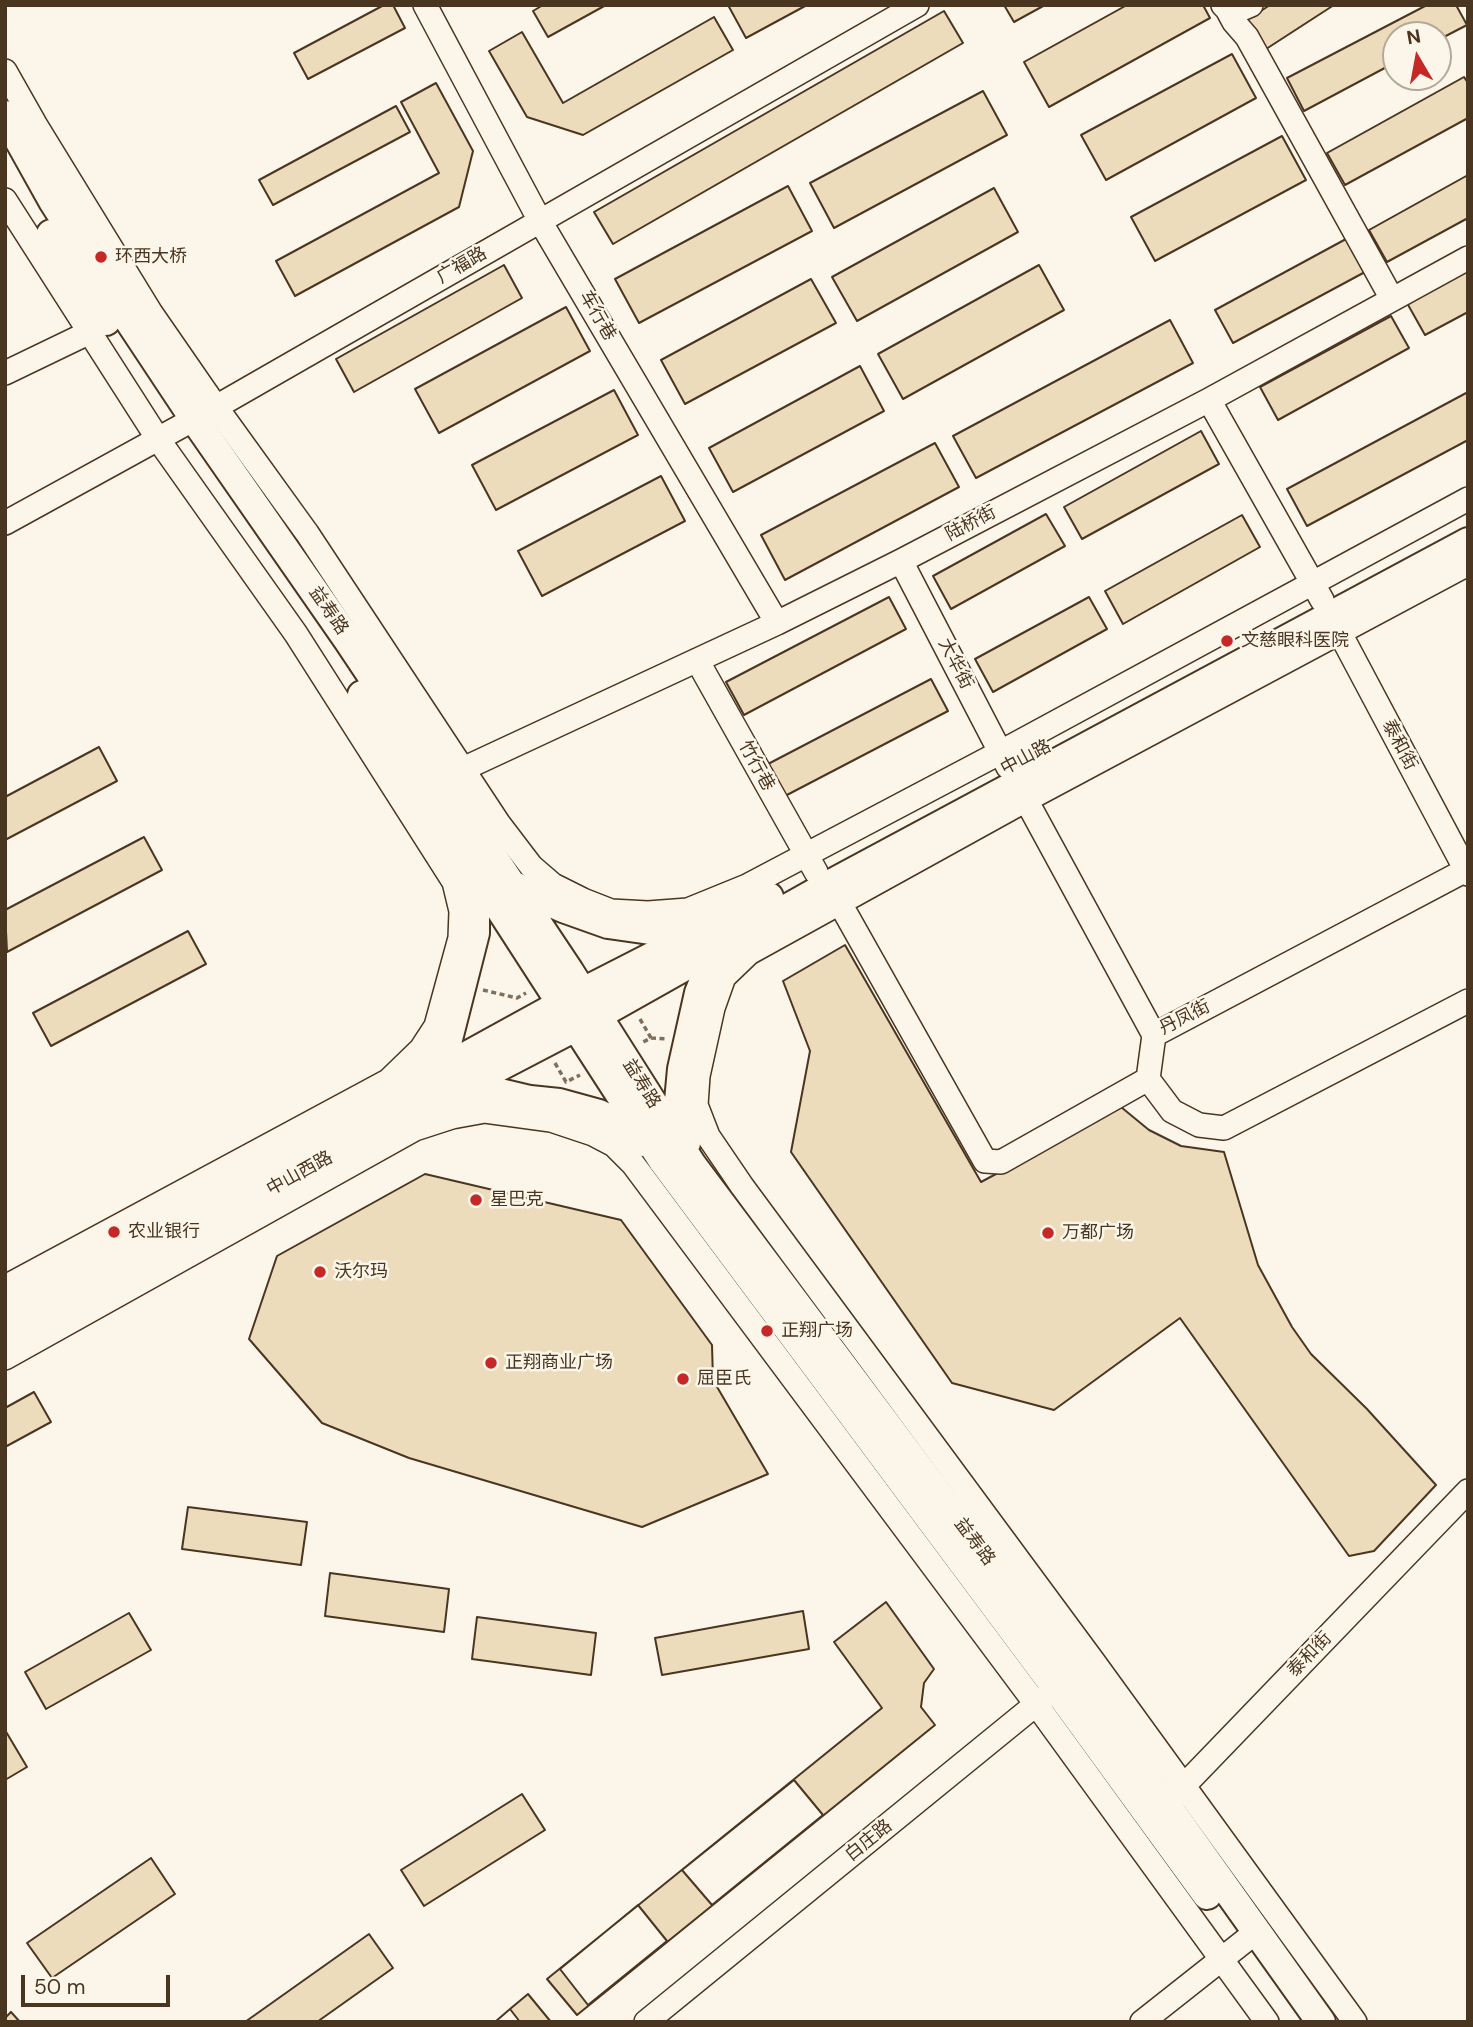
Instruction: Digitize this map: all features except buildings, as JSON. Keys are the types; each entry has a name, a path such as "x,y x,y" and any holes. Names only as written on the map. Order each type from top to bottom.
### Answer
{"main road":[{"name":"益寿路","path":"5,115 53,201 187,424 469,863 580,1010 1064,1682"},
{"name":"益寿路","path":"5,155 75,273 348,640 512,886 663,1161 1064,1682 1167,1802 1240,1945 1298,2022"},
{"name":"中山路","path":"1326,608 1468,520"},
{"name":"中山路","path":"580,1010 1326,608 1468,542"},
{"path":"469,863 475,899 475,933 447,1043 425,1092 492,1091 530,1100 559,1103 599,1114 631,1130 663,1161"},
{"path":"512,886 608,924 650,930 688,926 736,926"},
{"path":"692,1165 678,1112 682,1069 699,993 712,962 736,926"},
{"name":"中山西路","path":"5,1310 580,1010"},
{"name":"中山西路","path":"5,1337 425,1092"},
{"name":"益寿路","path":"1240,1945 1321,2022"}],"street":[{"name":"车行巷","path":"425,5 541,221 777,623"},
{"name":"广福路","path":"5,523 187,424 917,5"},
{"path":"1225,7 1237,11 1251,5"},
{"path":"1225,7 1247,37 1392,299"},
{"path":"5,71 144,302 187,424 296,634 454,883 461,911 460,938 436,1026 421,1049 388,1081 5,1287"},
{"path":"5,200 89,333 307,533 499,824 531,866 553,885 611,911 648,913 688,910 747,886 823,879"},
{"name":"陆桥街","path":"463,769 777,623 901,561 1209,400 1468,258"},
{"path":"5,373 89,333"},
{"name":"泰和街","path":"1209,400 1326,608 1467,871"},
{"path":"1326,608 1468,499"},
{"name":"大华街","path":"901,561 1013,776"},
{"path":"1326,608 1468,564"},
{"name":"竹行巷","path":"697,660 985,1161 1001,1162 1148,1079"},
{"path":"1013,776 823,879 724,977 713,1008 698,1076 696,1105 708,1136 1064,1682 1240,1945 1267,2022"},
{"name":"丹凤街","path":"1013,776 1154,1035 1467,871"},
{"path":"1154,1035 1148,1079 1172,1111 1199,1125 1224,1128 1468,1001"},
{"path":"5,1358 415,1129 452,1117 485,1111 551,1120 593,1134 614,1145 633,1164 1064,1682 1355,2022"},
{"name":"泰和街","path":"1167,1802 1468,1491"},
{"name":"白庄路","path":"646,2022 1064,1682"},
{"path":"1142,2022 1240,1945"}],"place":[{"name":"环西大桥","path":"101,257"},
{"name":"文慈眼科医院","path":"1227,641"},
{"name":"星巴克","path":"476,1200"},
{"name":"农业银行","path":"114,1232"},
{"name":"万都广场","path":"1048,1233"},
{"name":"沃尔玛","path":"320,1272"},
{"name":"正翔广场","path":"767,1331"},
{"name":"正翔商业广场","path":"491,1363"},
{"name":"屈臣氏","path":"683,1379"}]}
